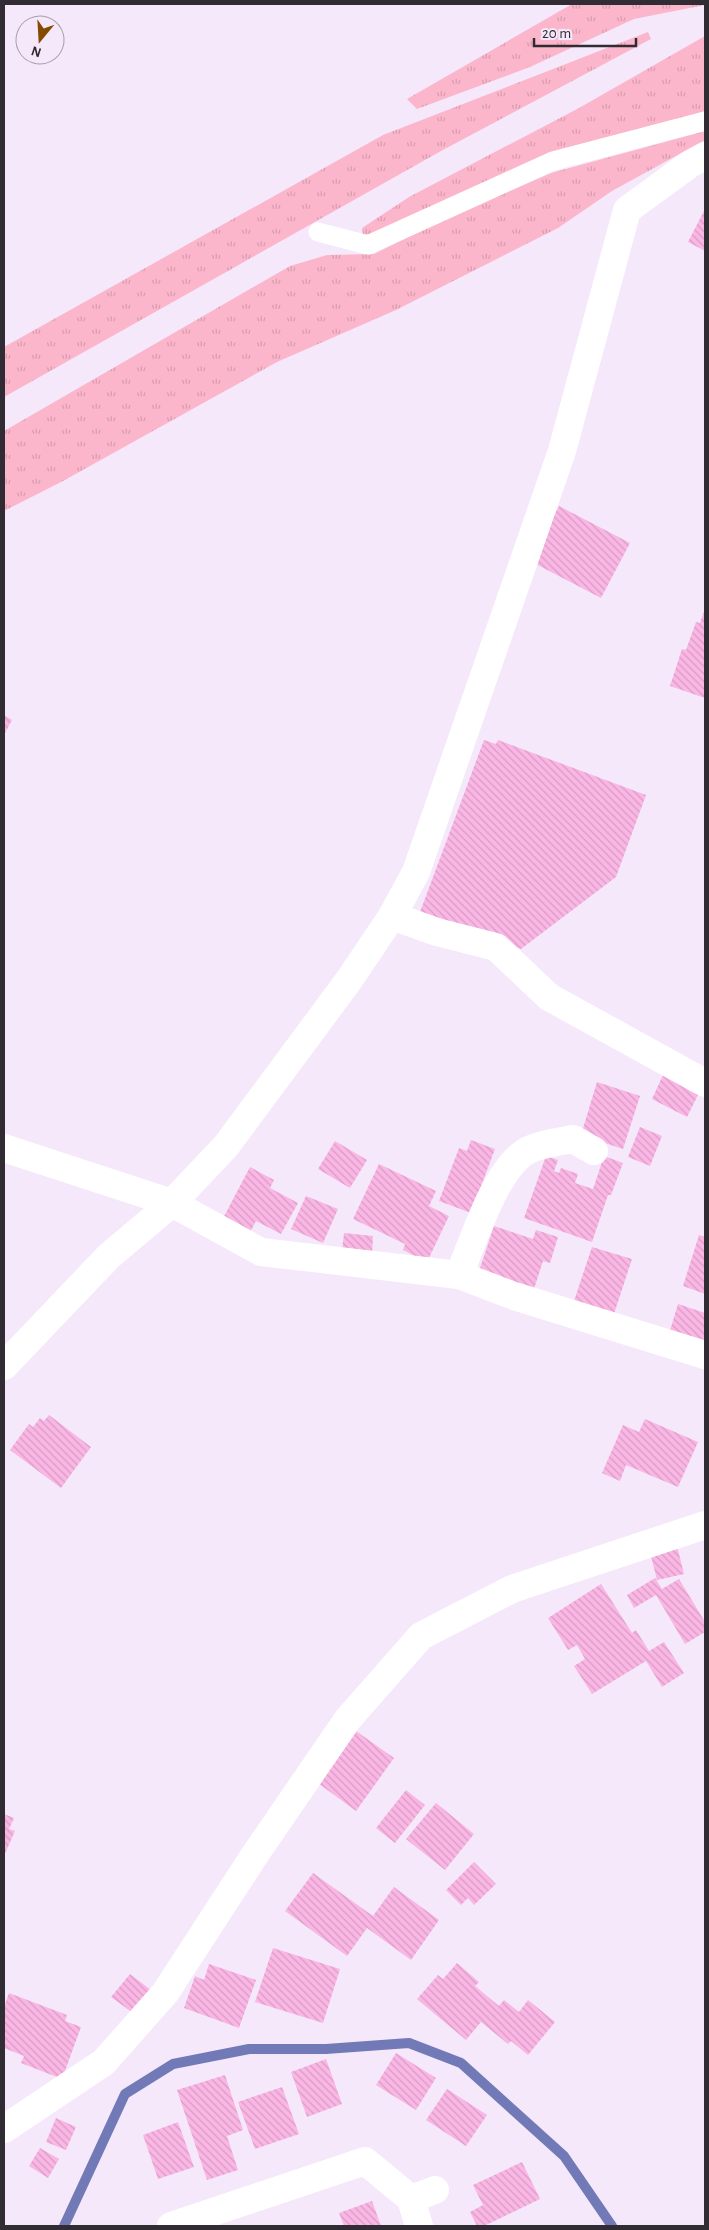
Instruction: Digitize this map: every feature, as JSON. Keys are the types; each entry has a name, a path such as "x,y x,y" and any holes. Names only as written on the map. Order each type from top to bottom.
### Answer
{"street":[{"path":"4,1366 109,1256 172,1203 226,1146 349,980 392,916 416,872 562,451 627,210 690,164 705,156"},
{"path":"392,916 437,932 496,947 549,997 705,1082"},
{"path":"459,1276 495,1188 522,1154 546,1145 573,1139 594,1151"},
{"path":"4,1148 172,1203 261,1252 459,1276 532,1302 705,1355"},
{"path":"4,2129 104,2062 165,1993 256,1852 348,1719 421,1636 512,1589 705,1525"},
{"path":"171,2226 365,2161 423,2194 419,2226"}],"lane":[{"path":"318,232 368,246 553,161 705,121"}],"green space":[{"path":"572,4 705,5 634,19 530,67 417,109 407,99"},
{"path":"648,32 651,39 441,151 4,397 4,347 383,135"},
{"path":"705,36 705,111 377,233 363,235 362,228 409,197 579,108"},
{"path":"705,131 705,140 612,191 558,228 396,310 277,362 63,481 4,511 4,431 290,266 327,255 374,254 434,224 551,173"}],"building":[{"path":"705,209 705,251 688,242"},
{"path":"559,506 630,543 601,598 530,561"},
{"path":"705,609 705,698 670,686 682,649 686,650 696,622 700,623"},
{"path":"4,715 12,720 4,735"},
{"path":"484,740 496,744 498,740 646,795 616,877 521,949 420,912"},
{"path":"663,1075 699,1093 687,1117 652,1099"},
{"path":"597,1082 640,1096 623,1149 581,1135"},
{"path":"640,1127 662,1136 650,1166 628,1157"},
{"path":"471,1140 495,1149 471,1213 439,1201 459,1148 467,1151"},
{"path":"335,1141 367,1160 350,1188 318,1169"},
{"path":"546,1156 558,1160 554,1171 559,1173 561,1168 578,1174 575,1183 593,1189 604,1156 623,1163 611,1195 608,1195 592,1242 524,1218"},
{"path":"379,1164 436,1191 429,1206 449,1216 427,1262 403,1250 405,1244 353,1219"},
{"path":"250,1167 274,1180 270,1188 298,1203 281,1234 256,1221 247,1238 220,1224"},
{"path":"306,1196 338,1209 323,1243 291,1229"},
{"path":"494,1226 533,1239 536,1230 558,1237 550,1263 543,1261 534,1289 479,1271"},
{"path":"344,1233 373,1236 372,1254 342,1251"},
{"path":"699,1235 705,1237 705,1294 683,1286"},
{"path":"592,1247 632,1259 614,1314 574,1301"},
{"path":"678,1304 705,1313 705,1348 668,1337"},
{"path":"49,1415 91,1447 61,1488 10,1450 29,1424 33,1427 40,1418 44,1421"},
{"path":"645,1419 698,1442 678,1487 626,1465 620,1481 602,1473 623,1425 639,1432"},
{"path":"677,1546 684,1574 657,1580 650,1552"},
{"path":"655,1578 662,1589 679,1579 705,1622 705,1632 685,1644 656,1595 634,1608 627,1595"},
{"path":"601,1584 632,1633 636,1630 649,1651 664,1642 684,1673 662,1687 646,1661 592,1694 574,1666 585,1659 577,1645 568,1650 548,1618"},
{"path":"349,1726 394,1758 356,1811 311,1778"},
{"path":"406,1790 425,1805 395,1843 376,1828"},
{"path":"436,1803 474,1834 445,1870 406,1839"},
{"path":"4,1814 14,1818 9,1829 15,1831 4,1856"},
{"path":"474,1862 496,1884 474,1905 468,1898 461,1905 446,1890"},
{"path":"313,1873 373,1916 394,1887 439,1920 411,1960 367,1928 347,1956 285,1911"},
{"path":"273,1948 340,1969 323,2023 255,2002"},
{"path":"457,1963 479,1982 475,1986 499,2006 504,2000 519,2012 528,2000 555,2022 528,2055 511,2041 508,2044 481,2022 466,2040 417,1999 438,1975 443,1979"},
{"path":"209,1964 256,1980 239,2028 184,2008 195,1976 204,1980"},
{"path":"130,1974 151,1990 133,2013 111,1997"},
{"path":"9,1993 67,2015 65,2021 81,2027 62,2079 21,2063 24,2056 4,2048 4,2007"},
{"path":"396,2053 436,2078 416,2110 376,2085"},
{"path":"326,2059 342,2104 307,2117 291,2072"},
{"path":"225,2075 243,2130 227,2136 238,2170 207,2180 177,2090"},
{"path":"282,2087 299,2134 255,2149 238,2102"},
{"path":"447,2089 487,2115 466,2146 426,2120"},
{"path":"56,2118 76,2127 66,2150 46,2142"},
{"path":"178,2122 194,2167 158,2179 143,2135"},
{"path":"40,2148 59,2159 48,2178 29,2166"},
{"path":"522,2162 540,2199 484,2226 477,2226 470,2212 483,2205 473,2185"},
{"path":"372,2201 381,2226 344,2226 339,2213"}],"waterway":[{"path":"64,2226 125,2094 173,2064 249,2049 326,2049 409,2043 461,2063 564,2156 612,2226"}]}
